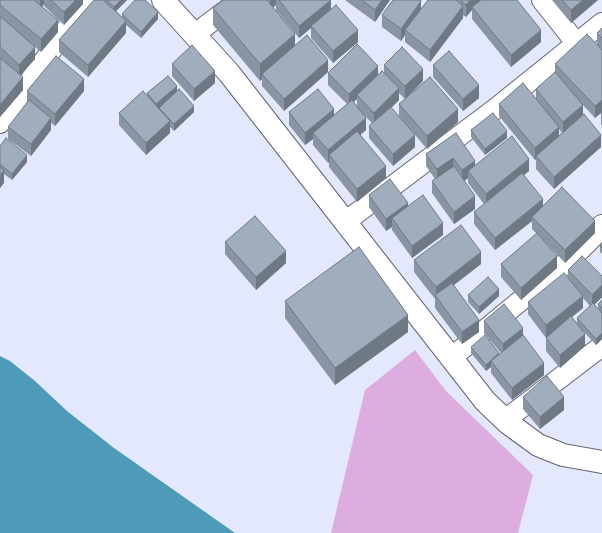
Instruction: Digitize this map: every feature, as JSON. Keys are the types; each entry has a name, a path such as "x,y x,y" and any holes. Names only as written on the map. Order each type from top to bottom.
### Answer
{"street":[{"path":"0,123 87,0"},
{"path":"163,0 229,73 485,401 505,420 538,445 563,455 602,462"},
{"path":"195,34 240,0"},
{"path":"542,0 577,44"},
{"path":"346,222 495,110 602,23"},
{"path":"451,358 542,284 575,255 594,236 602,225"},
{"path":"505,420 602,346"}],"shaded area":[{"path":"415,350 446,391 533,475 518,533 331,533 365,390"}],"water":[{"path":"0,356 10,361 35,381 67,411 114,448 235,533 0,533"}],"building":[{"path":"0,0 34,0 58,20 41,39 0,5"},
{"path":"51,0 76,0 64,12"},
{"path":"94,0 103,0 126,21 88,65 59,40"},
{"path":"107,0 121,0 114,7"},
{"path":"135,0 145,0 158,12 141,32 122,14"},
{"path":"223,0 267,0 295,34 260,64 213,8"},
{"path":"279,0 331,0 299,26"},
{"path":"362,0 382,0 375,10"},
{"path":"393,0 421,1 401,29 382,15"},
{"path":"428,0 456,0 463,6 430,50 405,30"},
{"path":"460,0 470,0 466,5"},
{"path":"481,0 517,0 541,30 511,55 472,7"},
{"path":"562,0 583,0 571,10"},
{"path":"336,5 358,30 333,51 311,26"},
{"path":"0,16 35,47 19,65 0,47"},
{"path":"602,28 602,38 597,33"},
{"path":"587,34 602,50 602,100 595,106 555,64"},
{"path":"307,35 328,60 284,99 262,74"},
{"path":"357,44 378,66 349,94 328,73"},
{"path":"192,45 215,71 194,89 172,64"},
{"path":"402,47 423,69 405,86 384,65"},
{"path":"449,51 479,85 463,99 433,65"},
{"path":"56,56 84,79 55,114 27,91"},
{"path":"0,58 23,77 0,105"},
{"path":"382,71 399,88 374,113 357,95"},
{"path":"555,72 583,105 563,122 536,89"},
{"path":"168,76 177,86 156,104 147,93"},
{"path":"430,77 458,109 427,136 399,104"},
{"path":"523,83 559,127 535,148 499,104"},
{"path":"179,89 194,106 174,124 159,108"},
{"path":"318,89 334,109 305,133 289,112"},
{"path":"143,91 170,121 146,143 119,113"},
{"path":"29,100 51,118 31,144 8,127"},
{"path":"352,100 366,118 328,150 313,133"},
{"path":"391,107 415,135 393,154 369,126"},
{"path":"493,113 507,131 485,149 471,130"},
{"path":"584,114 601,135 554,177 536,156"},
{"path":"357,131 386,166 357,189 329,155"},
{"path":"456,133 475,161 462,170 453,158 437,169 426,154"},
{"path":"512,136 529,159 486,194 468,171"},
{"path":"6,138 27,155 12,174 0,164 0,146"},
{"path":"454,166 475,196 454,212 432,181"},
{"path":"0,167 4,170 0,176"},
{"path":"522,173 543,199 495,238 474,212"},
{"path":"390,179 408,203 386,219 369,195"},
{"path":"562,187 595,221 565,250 532,217"},
{"path":"423,195 443,223 412,246 392,218"},
{"path":"255,216 286,251 256,277 225,242"},
{"path":"461,225 481,252 436,287 414,260"},
{"path":"537,233 557,256 521,288 501,264"},
{"path":"359,247 408,315 335,368 285,301"},
{"path":"582,256 602,276 602,285 592,295 568,270"},
{"path":"564,273 583,296 546,325 528,302"},
{"path":"488,277 499,289 479,307 468,295"},
{"path":"452,283 479,320 462,332 435,295"},
{"path":"602,300 602,308 598,304"},
{"path":"593,303 602,313 602,333 596,339 577,318"},
{"path":"504,304 523,328 503,344 484,321"},
{"path":"571,316 585,334 560,355 546,338"},
{"path":"485,335 499,353 486,365 471,347"},
{"path":"523,335 544,363 512,388 491,361"},
{"path":"547,376 564,397 540,417 523,397"}]}
